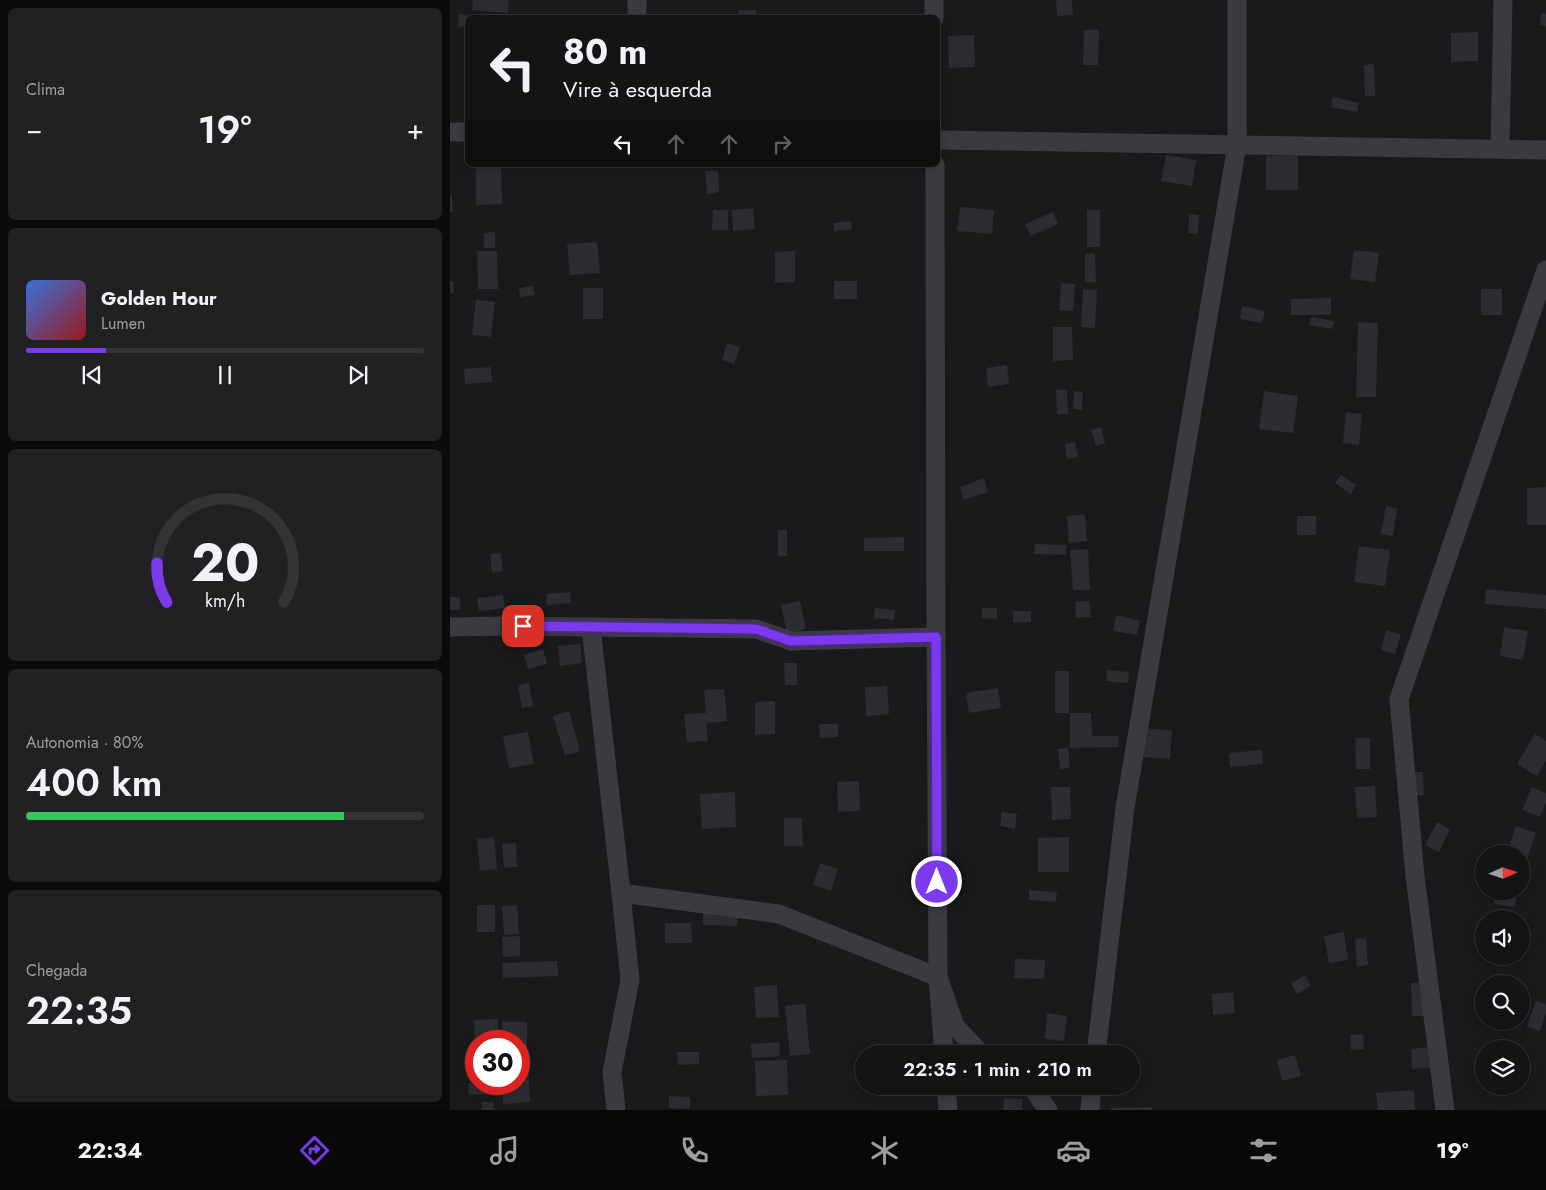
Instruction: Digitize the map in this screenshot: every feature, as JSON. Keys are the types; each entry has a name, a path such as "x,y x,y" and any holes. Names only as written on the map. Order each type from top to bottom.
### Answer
{"street":[{"path":"637,0 637,15"},
{"path":"934,0 934,15"},
{"path":"1097,1045 1124,808 1237,145 1238,0"},
{"path":"1500,149 1503,0"},
{"path":"450,132 465,132"},
{"path":"940,140 1546,150"},
{"path":"935,167 938,977 943,1045"},
{"path":"1446,1110 1415,876 1398,699 1546,270"},
{"path":"450,627 756,629 791,641 936,637"},
{"path":"591,627 630,980 612,1072 616,1110"},
{"path":"621,893 779,914 938,977 955,1026 973,1045"},
{"path":"947,1095 948,1110"},
{"path":"1038,1095 1048,1110"},
{"path":"1090,1110 1091,1095"}],"building":[{"path":"473,0 509,0 508,13 472,10"},
{"path":"1056,0 1072,0 1073,15 1057,16"},
{"path":"738,10 756,10 756,15 738,15"},
{"path":"1541,13 1546,14 1546,26 1540,25"},
{"path":"459,14 470,15 465,15 465,27 458,26"},
{"path":"1084,30 1099,30 1098,65 1083,65"},
{"path":"1478,32 1478,61 1451,62 1451,33"},
{"path":"974,35 975,67 949,68 948,36"},
{"path":"1374,64 1375,96 1365,96 1364,65"},
{"path":"1333,97 1359,103 1357,112 1331,107"},
{"path":"1166,155 1196,160 1192,186 1161,181"},
{"path":"1298,155 1298,190 1266,190 1266,156"},
{"path":"476,167 501,167 502,204 476,205"},
{"path":"718,170 719,192 707,194 705,171"},
{"path":"450,195 452,195 453,212 450,212"},
{"path":"960,207 994,210 992,234 957,231"},
{"path":"753,208 755,229 733,231 732,210"},
{"path":"713,210 728,210 728,230 712,230"},
{"path":"1087,210 1100,210 1100,247 1087,247"},
{"path":"1053,212 1058,224 1031,236 1025,224"},
{"path":"1189,214 1199,215 1198,234 1188,233"},
{"path":"851,221 852,229 834,231 833,223"},
{"path":"495,232 495,248 484,248 484,233"},
{"path":"597,242 600,273 570,275 567,244"},
{"path":"1354,250 1379,253 1375,282 1350,279"},
{"path":"477,251 497,251 498,289 478,289"},
{"path":"795,251 795,282 775,283 775,252"},
{"path":"1095,253 1096,282 1085,282 1085,254"},
{"path":"450,281 453,281 454,293 450,293"},
{"path":"834,281 857,281 857,299 834,299"},
{"path":"1061,283 1075,284 1073,311 1059,310"},
{"path":"533,286 535,295 520,297 519,288"},
{"path":"583,288 603,288 603,319 583,319"},
{"path":"1083,289 1097,290 1095,328 1081,327"},
{"path":"1481,289 1502,289 1502,315 1481,315"},
{"path":"1331,298 1331,315 1291,315 1291,299"},
{"path":"476,300 495,302 491,337 472,335"},
{"path":"1242,306 1265,311 1262,323 1240,319"},
{"path":"1311,317 1334,321 1332,329 1309,325"},
{"path":"1358,322 1378,323 1376,397 1356,397"},
{"path":"1053,327 1072,327 1073,360 1053,361"},
{"path":"727,343 740,347 734,364 722,360"},
{"path":"1007,365 1009,384 988,387 986,368"},
{"path":"491,367 492,382 465,384 464,369"},
{"path":"1056,390 1067,390 1068,414 1057,414"},
{"path":"1074,391 1083,392 1082,410 1073,409"},
{"path":"1264,391 1298,396 1293,433 1259,429"},
{"path":"1346,412 1362,414 1359,445 1343,443"},
{"path":"1101,427 1105,443 1096,446 1091,430"},
{"path":"1075,442 1078,457 1067,459 1065,444"},
{"path":"1341,475 1356,485 1351,494 1335,483"},
{"path":"984,478 988,492 964,500 960,487"},
{"path":"1546,487 1546,525 1527,525 1527,488"},
{"path":"1386,506 1397,508 1393,536 1381,534"},
{"path":"1085,514 1087,541 1069,543 1067,516"},
{"path":"1297,516 1316,516 1316,535 1297,535"},
{"path":"778,530 787,530 787,556 778,556"},
{"path":"904,537 904,551 864,551 864,538"},
{"path":"1035,544 1067,545 1066,555 1034,554"},
{"path":"1359,546 1390,550 1385,586 1354,582"},
{"path":"1088,549 1090,590 1073,590 1070,550"},
{"path":"501,553 503,571 492,573 490,554"},
{"path":"1486,589 1546,595 1546,609 1485,604"},
{"path":"570,592 571,603 547,605 546,594"},
{"path":"503,595 505,608 479,611 477,598"},
{"path":"450,597 460,597 460,610 450,610"},
{"path":"800,601 806,629 787,634 781,605"},
{"path":"1089,601 1091,617 1076,618 1075,602"},
{"path":"875,608 895,610 894,620 874,618"},
{"path":"982,608 997,608 997,619 982,618"},
{"path":"1013,611 1031,611 1031,622 1013,623"},
{"path":"1116,615 1140,621 1137,635 1113,631"},
{"path":"1504,627 1528,631 1523,660 1500,656"},
{"path":"1386,630 1401,635 1395,654 1381,650"},
{"path":"580,644 582,663 560,666 558,646"},
{"path":"543,649 547,664 528,669 524,655"},
{"path":"784,663 797,663 797,685 785,685"},
{"path":"1107,670 1129,672 1128,683 1106,681"},
{"path":"1055,671 1069,671 1069,713 1055,713"},
{"path":"529,683 533,706 522,708 518,685"},
{"path":"887,686 889,714 866,716 865,687"},
{"path":"998,688 1001,708 969,713 966,693"},
{"path":"724,689 727,721 706,723 708,741 687,742 684,714 706,713 704,690"},
{"path":"775,701 775,734 755,735 755,702"},
{"path":"569,711 580,751 565,756 553,716"},
{"path":"1070,713 1091,713 1092,736 1118,736 1119,747 1070,748"},
{"path":"819,724 838,724 838,737 820,738"},
{"path":"1144,728 1172,731 1170,759 1142,757"},
{"path":"528,732 534,764 509,768 503,736"},
{"path":"1535,734 1546,741 1546,761 1537,776 1517,764"},
{"path":"1355,738 1370,738 1370,769 1356,769"},
{"path":"1068,748 1070,768 1060,769 1058,749"},
{"path":"1262,750 1263,764 1230,767 1229,753"},
{"path":"1410,772 1423,772 1424,795 1411,796"},
{"path":"859,781 860,811 838,812 837,782"},
{"path":"1375,786 1377,817 1357,818 1355,787"},
{"path":"1051,787 1070,787 1071,819 1052,820"},
{"path":"1532,787 1546,793 1546,803 1540,817 1522,810"},
{"path":"735,792 736,827 702,829 700,794"},
{"path":"1002,812 1017,814 1015,829 1000,826"},
{"path":"784,818 802,818 803,846 784,846"},
{"path":"1437,822 1450,829 1439,852 1425,845"},
{"path":"1516,826 1536,833 1530,850 1530,845 1509,845"},
{"path":"494,837 497,869 480,871 477,839"},
{"path":"1069,837 1069,872 1038,872 1038,838"},
{"path":"516,843 517,867 504,868 502,844"},
{"path":"820,863 838,869 831,891 813,885"},
{"path":"1029,890 1057,892 1056,902 1029,900"},
{"path":"1494,900 1516,900 1515,907 1494,904"},
{"path":"477,905 495,905 495,932 477,932"},
{"path":"517,905 519,934 504,935 502,906"},
{"path":"703,910 738,911 737,926 703,925"},
{"path":"665,923 691,923 692,943 665,943"},
{"path":"1344,932 1348,960 1329,963 1324,936"},
{"path":"520,936 520,956 503,957 502,937"},
{"path":"1366,938 1368,965 1357,967 1355,939"},
{"path":"1015,959 1045,960 1044,979 1014,978"},
{"path":"557,961 558,976 503,978 502,963"},
{"path":"1305,975 1311,986 1297,994 1291,983"},
{"path":"1411,983 1429,983 1429,1016 1412,1016"},
{"path":"777,985 779,1017 756,1018 754,987"},
{"path":"1233,992 1235,1013 1213,1015 1212,994"},
{"path":"1536,1001 1546,1004 1546,1013 1540,1031 1530,1027 1530,1018"},
{"path":"805,1004 810,1054 790,1056 785,1006"},
{"path":"1047,1013 1067,1016 1064,1041 1045,1039"},
{"path":"498,1019 498,1030 474,1030 474,1020"},
{"path":"502,1022 527,1022 527,1030 502,1030"},
{"path":"1363,1034 1364,1049 1351,1050 1350,1035"},
{"path":"779,1042 780,1056 752,1058 751,1044"},
{"path":"1432,1047 1433,1067 1412,1069 1411,1049"},
{"path":"677,1052 699,1052 699,1064 678,1065"},
{"path":"1295,1055 1301,1076 1282,1081 1277,1060"},
{"path":"787,1060 788,1095 756,1096 755,1061"},
{"path":"1414,1090 1415,1110 1378,1110 1376,1093"},
{"path":"503,1095 530,1095 530,1102 503,1104"},
{"path":"669,1096 690,1097 690,1109 669,1108"},
{"path":"1004,1098 1023,1099 1022,1110 1003,1110"},
{"path":"482,1102 493,1102 494,1110 482,1110"},
{"path":"1152,1107 1152,1110 1111,1110 1111,1108"}],"route":[{"path":"523,626 756,629 791,641 936,637 937,882"}]}
